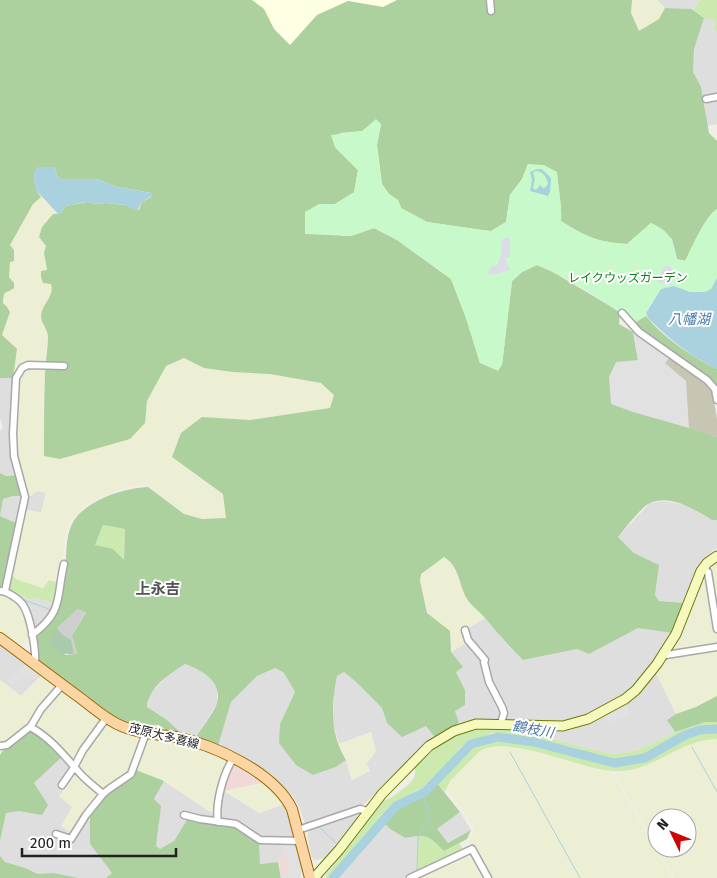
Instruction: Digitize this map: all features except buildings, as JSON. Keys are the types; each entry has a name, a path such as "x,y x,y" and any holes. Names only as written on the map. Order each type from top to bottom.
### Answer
{"main road":[{"path":"314,878 339,850 367,811 382,794 429,746 454,731 476,724 501,723 563,726 588,719 630,695 646,679 676,634 691,594 704,568 717,556"},
{"name":"茂原大多喜線","path":"0,638 116,724 146,733 192,741 260,774 283,794 292,809 310,878"}],"street":[{"path":"490,0 491,11"},
{"path":"706,99 717,97"},
{"path":"622,313 639,332 707,380 714,389 717,400"},
{"path":"34,664 35,656 32,635 24,606 2,591 16,548 25,497 14,456 13,434 16,378 22,368 28,365 64,366"},
{"path":"32,635 55,612 64,564"},
{"path":"704,568 708,572 717,629"},
{"path":"465,630 468,640 486,660 484,662 487,678 504,713 501,723"},
{"path":"663,654 717,647"},
{"path":"0,746 7,745 31,726 41,709 62,685"},
{"path":"62,785 83,750 107,717"},
{"path":"31,726 65,755 74,767 103,794"},
{"path":"56,834 71,839 86,815 103,794 131,774 146,733"},
{"path":"218,822 216,811 232,759"},
{"path":"298,830 360,810 367,811"},
{"path":"184,815 236,824 260,840 301,841"},
{"path":"410,878 472,850 488,878"}],"shaded area":[{"path":"252,0 397,0 383,7 348,1 317,15 290,46 274,29 264,9"},
{"path":"632,0 657,0 665,8 660,19 638,31 631,13"},
{"path":"657,0 700,0 692,9 665,8"},
{"path":"704,18 715,20 714,30 717,31 717,95 703,98 693,72 694,49"},
{"path":"717,99 717,124 707,126 704,102"},
{"path":"41,197 58,214 53,214 42,227 39,237 46,246 44,253 45,262 52,288 51,296 42,309 42,324 48,334 45,364 33,363 13,378 2,335 10,312 3,303 4,295 14,283 9,277 10,262 14,260 14,250 10,245 33,204"},
{"path":"504,238 510,238 510,257 505,258 510,270 491,275 487,273 492,266 496,267 500,259 501,241"},
{"path":"668,266 673,270 671,285 657,282 664,267"},
{"path":"633,332 670,357 665,363 686,381 689,428 611,404 609,377 616,362 638,360"},
{"path":"670,357 707,383 712,389 717,419 717,437 688,428 665,363"},
{"path":"184,358 204,368 270,374 321,383 335,395 330,408 250,420 202,417 172,457 223,494 227,518 202,519 184,514 145,484 120,489 85,505 70,521 64,537 63,561 59,583 49,580 43,588 18,580 11,575 25,509 41,513 46,493 37,491 31,496 27,496 15,456 17,379 27,367 45,367 45,377 145,423 147,401 166,366"},
{"path":"0,378 13,378 18,475 6,476 0,473 0,431 3,428 0,418"},
{"path":"37,491 46,493 41,513 25,509 27,496"},
{"path":"23,496 18,524 0,516 3,499"},
{"path":"663,501 687,505 712,520 717,520 717,548 713,550 701,565 685,603 659,601 655,595 659,565 634,553 618,537 650,503"},
{"path":"444,557 451,561 485,618 464,631 468,642 451,652 450,631 427,613 420,581 421,574"},
{"path":"717,562 717,626 708,570"},
{"path":"707,573 717,634 717,646 668,654 683,628 701,580"},
{"path":"9,589 28,599 38,598 57,605 54,611 33,634"},
{"path":"0,592 9,596 23,607 32,643 15,644 0,633"},
{"path":"78,609 86,611 72,636 77,654 74,654 70,640 57,628"},
{"path":"485,618 509,647 523,660 577,649 589,654 638,628 673,633 642,679 632,690 582,719 567,723 476,720 459,723 455,711 465,690 456,672 451,652 468,642 463,631"},
{"path":"57,628 71,640 74,654 62,653 54,647 51,639"},
{"path":"0,642 43,674 21,696 0,680"},
{"path":"717,648 717,696 696,707 676,714 656,673 667,657"},
{"path":"27,664 40,674 33,680 27,674 13,686 8,681"},
{"path":"185,664 196,668 211,679 217,688 217,704 196,737 183,735 167,720 147,707 151,693 171,672"},
{"path":"274,668 284,673 295,692 280,724 313,775 336,767 346,760 352,780 375,753 371,732 339,744 333,722 334,693 337,676 344,672 382,708 387,723 426,726 436,739 362,806 305,825 293,796 269,772 218,746 231,702 257,676"},
{"path":"656,673 676,714 668,720 675,732 650,745 630,752 612,754 543,737 542,731 563,732 583,726 630,701"},
{"path":"43,674 60,686 29,726 8,743 0,745 0,680 21,696"},
{"path":"63,688 104,720 74,764 32,728 38,715"},
{"path":"625,704 630,714 607,723 603,716"},
{"path":"105,721 143,736 132,772 102,793 78,771 77,763"},
{"path":"371,732 376,751 368,760 367,764 370,771 353,780 339,744"},
{"path":"146,738 187,743 231,760 215,815 164,781 136,770"},
{"path":"717,739 717,878 674,878 663,858 697,858 697,808 647,808 647,831 616,776 616,773 632,770 692,743"},
{"path":"505,746 539,753 594,769 611,771 647,834 647,858 661,858 672,878 490,878 469,844 474,829 473,825 447,790 450,781 480,751 486,748"},
{"path":"64,755 76,772 91,812 90,844 112,873 106,878 79,878 54,873 38,874 5,862 0,856 0,841 6,813 47,805 34,783"},
{"path":"233,762 267,782 224,791 228,770"},
{"path":"76,772 101,794 73,834 61,826 72,807 59,796"},
{"path":"164,781 215,815 216,820 188,818 174,841 160,849 156,846 159,824 154,799"},
{"path":"267,782 287,803 260,813 224,791"},
{"path":"224,791 259,813 287,803 298,840 265,840 219,820 218,811"},
{"path":"460,812 471,830 448,843 437,829"},
{"path":"356,815 360,817 326,858 314,860 311,855 307,834 310,830"},
{"path":"383,822 390,829 405,838 418,836 417,873 407,878 337,878 348,863"},
{"path":"259,841 265,844 283,842 284,857 278,858 278,862 260,864"},
{"path":"283,842 302,870 300,878 281,878 278,858 284,857"},
{"path":"283,842 297,843 302,870 300,878 281,878 280,874 289,873"},
{"path":"471,851 487,878 417,878"}],"green space":[{"path":"0,0 252,0 264,9 274,29 290,45 317,15 348,1 383,7 397,0 632,0 631,13 639,31 659,19 665,8 692,9 704,18 694,49 693,72 701,87 709,133 717,141 717,209 703,225 685,261 677,259 672,239 651,223 627,244 608,242 585,235 561,221 557,172 528,164 522,179 510,195 506,222 491,231 427,222 401,208 398,200 389,194 382,184 377,145 381,124 362,131 340,133 335,147 358,170 354,193 335,204 319,204 342,236 351,236 374,228 397,240 451,279 480,363 502,365 512,281 522,272 537,265 553,272 620,312 619,324 633,332 638,360 674,423 717,437 717,520 712,520 682,504 666,500 658,501 650,503 642,509 618,537 634,553 659,565 655,595 659,601 685,603 673,633 638,628 589,654 577,649 523,660 470,603 463,591 454,567 444,557 421,574 420,581 427,613 450,631 451,652 463,667 456,672 465,690 465,705 455,711 459,723 436,739 426,726 402,737 387,723 382,708 344,672 337,676 333,719 337,740 346,760 336,767 313,775 296,765 279,743 280,724 295,692 284,673 275,668 257,676 231,702 218,746 196,737 216,706 217,689 210,678 204,673 185,664 166,677 156,687 147,707 167,720 183,735 170,733 159,725 134,726 121,721 39,662 33,636 48,622 51,615 64,572 69,531 72,524 83,511 101,499 112,494 148,487 184,514 202,519 226,518 223,494 172,457 181,433 202,417 250,420 330,408 334,395 321,383 270,374 204,368 184,358 166,366 147,401 145,423 130,439 60,459 44,456 45,370 48,337 41,316 52,289 51,284 43,283 41,277 41,271 47,270 44,253 46,246 39,237 42,227 53,214 60,214 66,206 87,202 125,205 139,210 142,202 151,197 152,193 117,187 97,179 61,179 57,176 55,167 34,173 36,189 41,197 33,204 10,245 14,250 14,261 10,262 9,277 14,283 14,288 5,292 4,295 3,303 10,312 2,335 17,349 13,378 0,378","holes":["103,525 125,529 124,560 113,549 95,545","78,609 86,612 72,636 77,654 65,655 57,628"]},
{"path":"700,0 717,0 717,31 714,30 715,20 704,18 693,9"},
{"name":"レイクウッズガーデン","path":"376,119 381,124 377,145 382,184 389,194 398,200 401,208 427,222 491,231 506,222 510,195 522,179 528,164 544,165 557,172 561,221 585,235 600,240 627,244 651,223 667,233 672,241 677,259 685,261 703,225 717,209 717,278 711,289 705,292 690,292 674,286 661,289 647,310 646,316 634,323 587,291 537,265 522,272 512,281 502,365 498,371 480,363 451,279 397,240 374,228 351,236 305,234 305,212 319,204 335,204 354,192 358,170 335,147 331,135 362,131"},
{"path":"646,316 660,331 679,346 717,369 717,389 638,329 634,323"},
{"path":"0,473 6,476 18,475 23,496 3,499 0,516"},
{"path":"0,516 18,524 5,586 1,589 0,589"},
{"path":"103,525 125,529 124,560 95,545"},
{"path":"11,575 18,580 43,588 49,580 59,583 57,605 38,598 28,599 9,589"},
{"path":"717,696 717,722 705,722 675,732 667,720 676,714 696,707"},
{"path":"705,722 717,722 717,727 700,729 685,734 645,754 615,760 585,754 576,748 508,734 492,733 462,746 427,787 415,791 405,799 392,804 392,807 351,855 347,853 350,856 331,878 326,878 326,875 380,802 393,796 411,782 415,776 415,767 438,746 451,737 465,731 482,728 503,728 542,731 543,737 612,754 630,752 650,745 675,732"},
{"path":"29,726 64,755 34,783 48,805 42,815 19,811 6,813 0,841 0,755 8,743"},
{"path":"717,730 717,739 703,740 690,744 653,762 627,770 598,769 526,749 493,747 480,751 450,781 445,792 437,783 462,754 471,746 483,740 517,740 591,759 619,763 651,755 693,734"},
{"path":"136,770 164,781 154,799 161,806 156,846 160,849 174,841 188,818 235,825 259,841 260,864 278,862 281,878 106,878 112,873 90,844 90,812 109,790 133,775"},
{"path":"437,783 460,812 437,829 448,843 471,830 467,839 444,851 427,837 405,838 390,829 383,822 397,807 426,792"},
{"path":"418,836 430,837 444,851 459,843 464,851 417,873"},
{"path":"0,856 5,862 38,874 54,873 79,878 0,878"}],"water":[{"path":"37,167 55,167 57,176 61,179 97,179 117,187 152,193 153,195 142,202 137,211 125,205 85,202 66,206 58,214 35,189 34,173"},
{"path":"542,169 551,178 548,196 530,191 532,180 530,172","holes":["535,171 544,175 548,183 546,187 543,188 540,185 536,190 533,188 535,178 533,173"]},
{"name":"八幡湖","path":"717,278 717,369 698,359 680,346 648,318 646,313 661,289 674,286 690,292 705,292 711,289"}],"waterway":[{"path":"22,599 51,610"},
{"name":"鶴枝川","path":"333,878 396,806 425,792 471,744 498,737 534,742 614,763 645,758 685,735 700,730 717,729"},
{"name":"鶴枝川","path":"685,735 687,739"},
{"path":"692,747 717,792"},
{"path":"510,752 580,878"},
{"path":"417,872 418,836 430,816 422,793"},
{"path":"319,827 335,842"},
{"name":"鶴枝川","path":"348,853 352,856"}],"district":[{"name":"上永吉","path":"158,589"}]}
